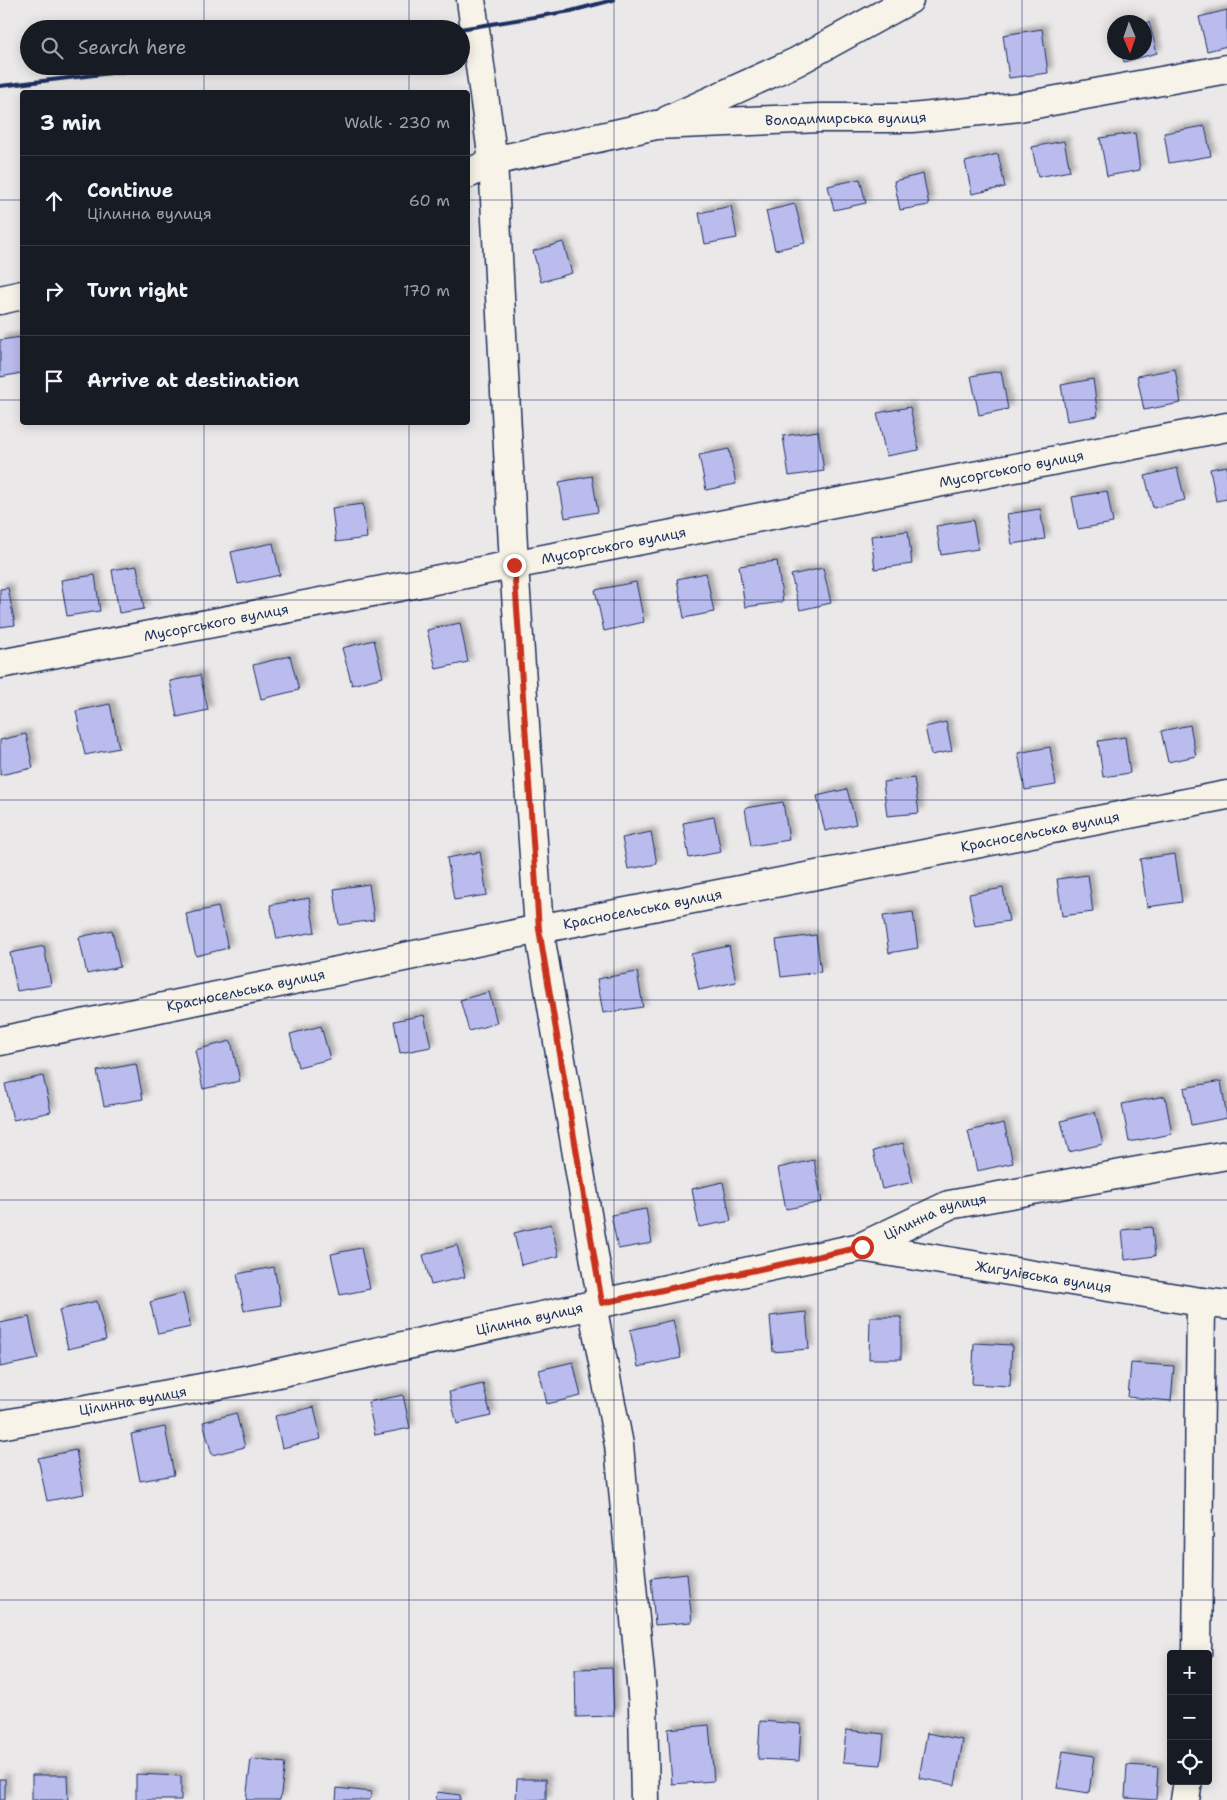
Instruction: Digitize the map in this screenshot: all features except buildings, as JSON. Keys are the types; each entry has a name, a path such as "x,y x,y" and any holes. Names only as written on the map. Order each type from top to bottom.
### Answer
{"street":[{"path":"471,0 493,162 514,565 539,929 619,1445 643,1706 645,1800"},
{"path":"656,125 796,62 909,0"},
{"name":"Володимирська вулиця","path":"470,173 493,162 656,125 820,118 912,118 1019,106 1227,69"},
{"path":"0,300 20,295"},
{"name":"Мусоргського вулиця","path":"0,664 1227,427"},
{"name":"Красносельська вулиця","path":"0,1041 539,929 1227,795"},
{"name":"Цілинна вулиця","path":"0,1425 250,1379 862,1247 949,1205 1227,1155"},
{"name":"Жигулівська вулиця","path":"862,1247 1214,1304"},
{"path":"1197,1650 1214,1304"},
{"path":"1185,1800 1187,1785"}],"railway":[{"path":"470,27 571,11 613,0"},
{"path":"0,86 94,75"}],"route":[{"path":"514,565 539,929 602,1303 862,1247"}]}
